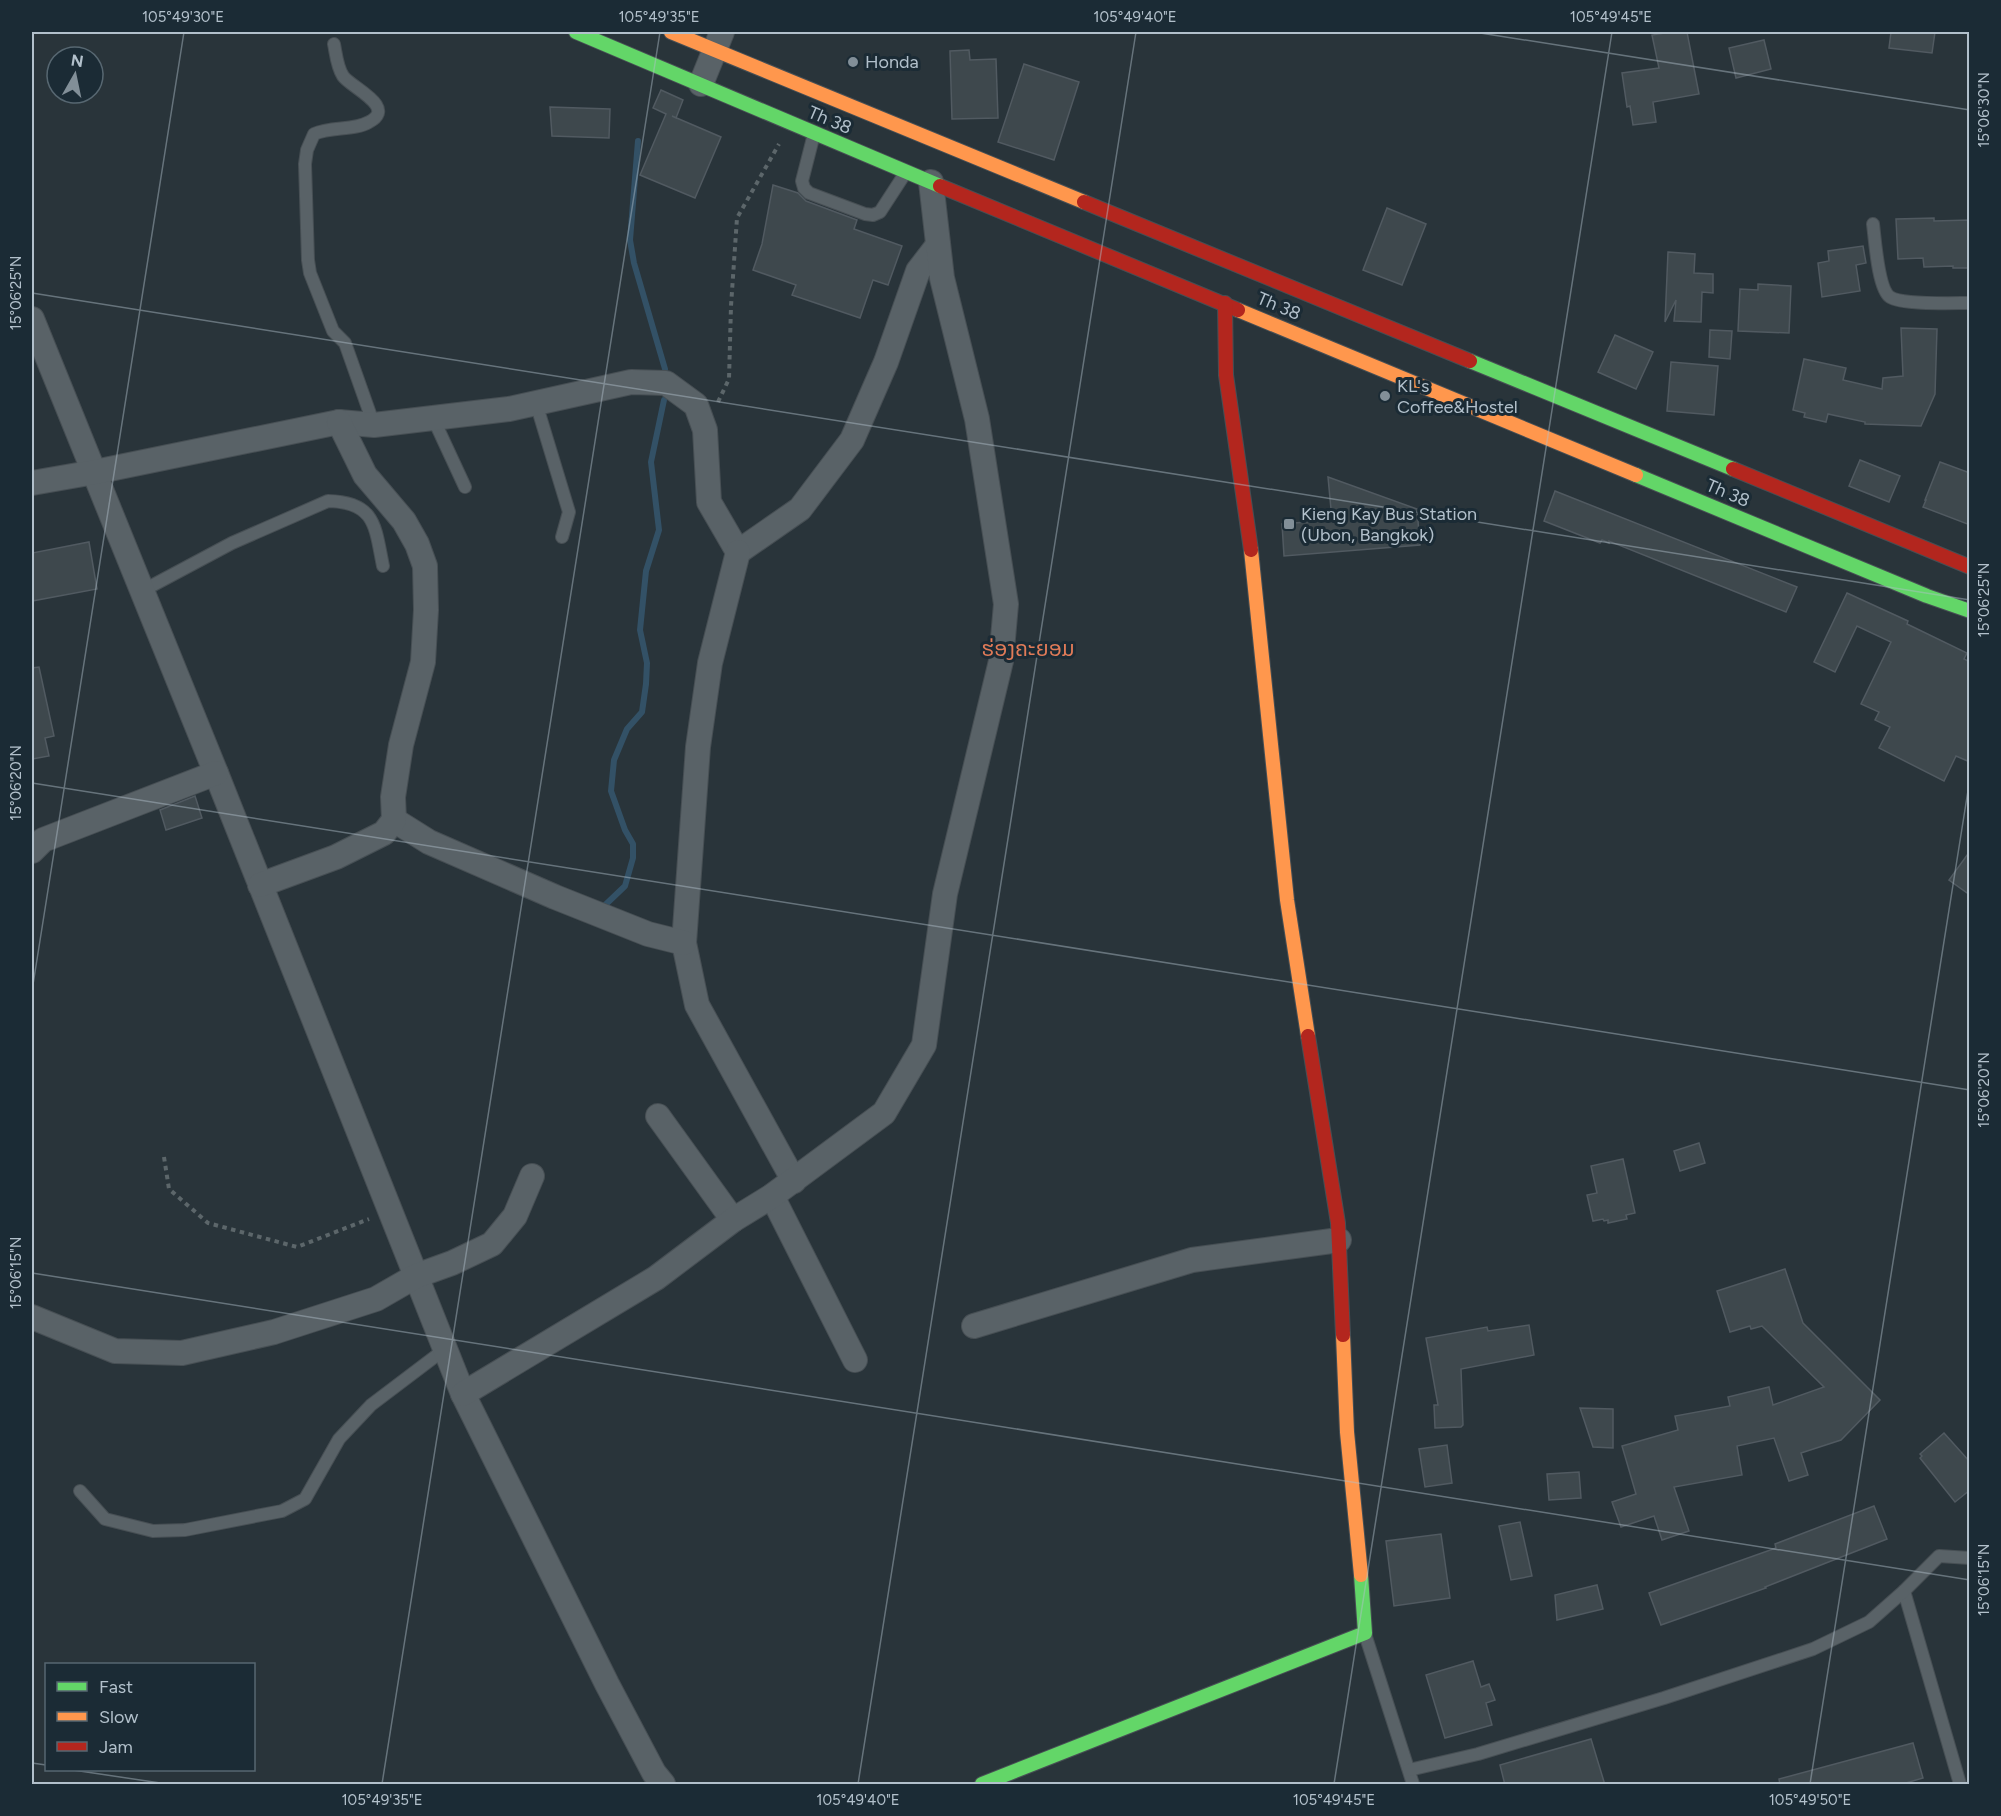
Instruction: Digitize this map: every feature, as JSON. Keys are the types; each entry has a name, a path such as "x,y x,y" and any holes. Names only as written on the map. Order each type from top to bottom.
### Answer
{"street":[{"name":"Th 38","path":"576,32 906,172 1917,592 1970,611"},
{"name":"Th 38","path":"671,32 718,40 1970,567"},
{"path":"701,84 718,40"},
{"path":"463,1394 657,1278 733,1220 794,1181 884,1113 924,1045 945,894 1001,661 1006,604 977,419 942,278 931,182"},
{"path":"794,1181 697,1005 684,943 698,747 710,663 738,552 800,509 852,440 886,362 918,271 938,245"},
{"path":"982,1785 1365,1633 1347,1431 1338,1223 1286,889 1250,532 1226,375 1225,303"},
{"path":"32,319 216,773 463,1394 607,1684 654,1773 663,1785"},
{"path":"32,483 339,422 374,425 509,409 631,382 666,383 696,405 705,430 709,502 738,552"},
{"path":"260,885 336,857 384,833 394,820 393,797 401,745 423,662 426,610 425,566 417,544 404,521 365,475 339,422"},
{"path":"32,851 43,840 216,773"},
{"path":"394,820 429,842 555,897 648,934 684,943"},
{"path":"658,1116 733,1220"},
{"path":"32,1317 115,1351 182,1353 274,1332 376,1299 416,1276 452,1263 492,1244 514,1216 532,1176"},
{"path":"772,1196 855,1360"},
{"path":"974,1326 1192,1260 1339,1240"}],"lane":[{"path":"334,44 339,71 345,79 372,99 377,106 377,114 371,122 363,125 322,130 314,134 307,150 305,164 308,260 310,273 333,331 345,343 374,425"},
{"path":"814,132 802,181 809,193 873,215 880,212 906,172"},
{"path":"1873,224 1883,286 1889,296 1901,301 1970,303"},
{"path":"536,403 569,512 562,537"},
{"path":"433,418 465,487"},
{"path":"142,591 232,543 328,501 344,501 360,507 374,523 383,566"},
{"path":"80,1491 105,1520 153,1531 185,1530 282,1511 305,1499 339,1439 371,1405 445,1349"},
{"path":"1409,1770 1478,1754 1631,1708 1813,1648 1869,1622 1939,1556 1970,1558"},
{"path":"1904,1591 1960,1785"},
{"path":"1365,1633 1413,1785"}],"path":[{"path":"705,430 729,379 737,218 791,122"},
{"path":"164,1157 170,1189 208,1223 297,1247 390,1211"}],"building":[{"path":"1687,32 1699,94 1653,102 1656,122 1633,125 1630,106 1627,107 1622,73 1659,68 1652,35"},
{"path":"1891,32 1935,32 1932,53 1889,48"},
{"path":"1764,40 1771,69 1736,78 1729,48"},
{"path":"969,50 970,60 996,59 998,118 952,119 950,51"},
{"path":"1024,64 1079,82 1054,160 998,142"},
{"path":"661,90 683,100 676,118 721,137 695,198 640,175 666,114 653,108"},
{"path":"550,107 610,109 609,138 552,136"},
{"path":"773,185 798,193 806,201 857,220 854,229 902,246 888,285 873,280 860,318 792,295 796,285 753,270 762,244"},
{"path":"1387,208 1426,224 1402,285 1363,270"},
{"path":"1934,218 1934,221 1970,220 1970,268 1924,267 1923,258 1898,259 1896,219"},
{"path":"1863,246 1866,263 1856,265 1860,291 1822,297 1818,263 1829,261 1828,251"},
{"path":"1668,252 1695,254 1694,273 1713,274 1713,293 1702,292 1701,322 1674,321 1676,300 1665,322"},
{"path":"1758,284 1791,286 1789,333 1738,331 1740,289 1758,290"},
{"path":"1901,328 1937,329 1935,394 1921,426 1865,424 1865,422 1828,414 1826,422 1804,417 1805,413 1793,410 1804,359 1846,368 1843,380 1882,389 1883,378 1903,376"},
{"path":"1710,330 1732,331 1730,359 1709,357"},
{"path":"1615,335 1653,352 1636,389 1598,372"},
{"path":"1671,362 1718,366 1714,415 1667,411"},
{"path":"1860,460 1900,476 1889,502 1849,486"},
{"path":"1940,462 1970,473 1970,525 1923,507"},
{"path":"1328,477 1417,509 1420,545 1284,556 1282,524 1332,520"},
{"path":"1555,491 1797,587 1786,612 1609,541 1609,543 1602,540 1600,543 1544,521"},
{"path":"89,542 97,589 32,601 32,553"},
{"path":"1847,593 1908,621 1907,624 1967,653 1964,659 1970,662 1970,762 1956,756 1944,781 1879,748 1890,727 1875,720 1879,712 1861,704 1891,642 1857,626 1835,672 1814,662"},
{"path":"39,667 54,736 45,738 49,756 32,759 32,668"},
{"path":"195,796 202,818 166,830 160,810"},
{"path":"1970,851 1970,895 1949,880"},
{"path":"1699,1143 1705,1163 1680,1171 1674,1151"},
{"path":"1623,1159 1635,1213 1626,1215 1627,1219 1608,1223 1608,1220 1603,1219 1593,1221 1587,1195 1597,1193 1591,1166"},
{"path":"1785,1269 1803,1323 1880,1400 1841,1440 1801,1453 1808,1475 1789,1481 1774,1438 1737,1446 1742,1475 1674,1487 1689,1531 1662,1540 1654,1516 1621,1527 1612,1502 1636,1494 1622,1446 1678,1430 1675,1416 1730,1406 1728,1397 1769,1387 1773,1405 1824,1387 1762,1326 1751,1329 1750,1326 1730,1332 1717,1291"},
{"path":"1529,1325 1534,1355 1461,1369 1463,1425 1435,1428 1434,1405 1438,1405 1426,1338 1487,1327 1488,1331"},
{"path":"1580,1408 1613,1409 1613,1448 1593,1447"},
{"path":"1944,1433 1970,1462 1970,1490 1955,1502 1920,1458 1922,1456 1920,1454"},
{"path":"1447,1445 1452,1483 1425,1487 1419,1449"},
{"path":"1579,1472 1581,1498 1549,1500 1547,1474"},
{"path":"1874,1506 1887,1539 1766,1588 1661,1625 1649,1593 1776,1548 1775,1544"},
{"path":"1520,1522 1532,1576 1511,1580 1499,1526"},
{"path":"1441,1534 1450,1598 1394,1606 1386,1541"},
{"path":"1597,1585 1603,1609 1557,1620 1555,1595"},
{"path":"1473,1661 1481,1687 1489,1684 1495,1700 1486,1703 1492,1725 1445,1738 1426,1675"},
{"path":"1591,1739 1605,1785 1505,1785 1500,1765"},
{"path":"1913,1743 1923,1778 1899,1785 1780,1785 1779,1779"}],"waterway":[{"path":"638,141 630,240 634,263 665,369"},
{"path":"602,908 625,886 633,858 633,844 625,830 611,791 614,760 627,729 642,712 646,684 647,663 640,630 646,571 659,530 651,462 664,400"}],"traffic: fast":[{"path":"576,32 940,186"},
{"path":"1470,361 1733,469"},
{"path":"1636,475 1927,596 1970,611"},
{"path":"982,1784 1365,1633 1361,1575"}],"traffic: slow":[{"path":"671,32 1084,202"},
{"path":"1238,310 1636,475"},
{"path":"1251,550 1287,900 1308,1036"},
{"path":"1343,1335 1347,1432 1361,1575"}],"traffic: jam":[{"path":"940,186 1238,310"},
{"path":"1084,202 1470,361"},
{"path":"1225,303 1226,375 1251,550"},
{"path":"1733,469 1970,567"},
{"path":"1308,1036 1338,1223 1343,1335"}],"place":[{"name":"Honda","path":"853,62"},
{"name":"KL's Coffee&Hostel","path":"1385,396"},
{"name":"Kieng Kay Bus Station (Ubon, Bangkok)","path":"1289,524"}],"district":[{"name":"ຮ່ອງຄະຍອມ","path":"1028,648"}]}
